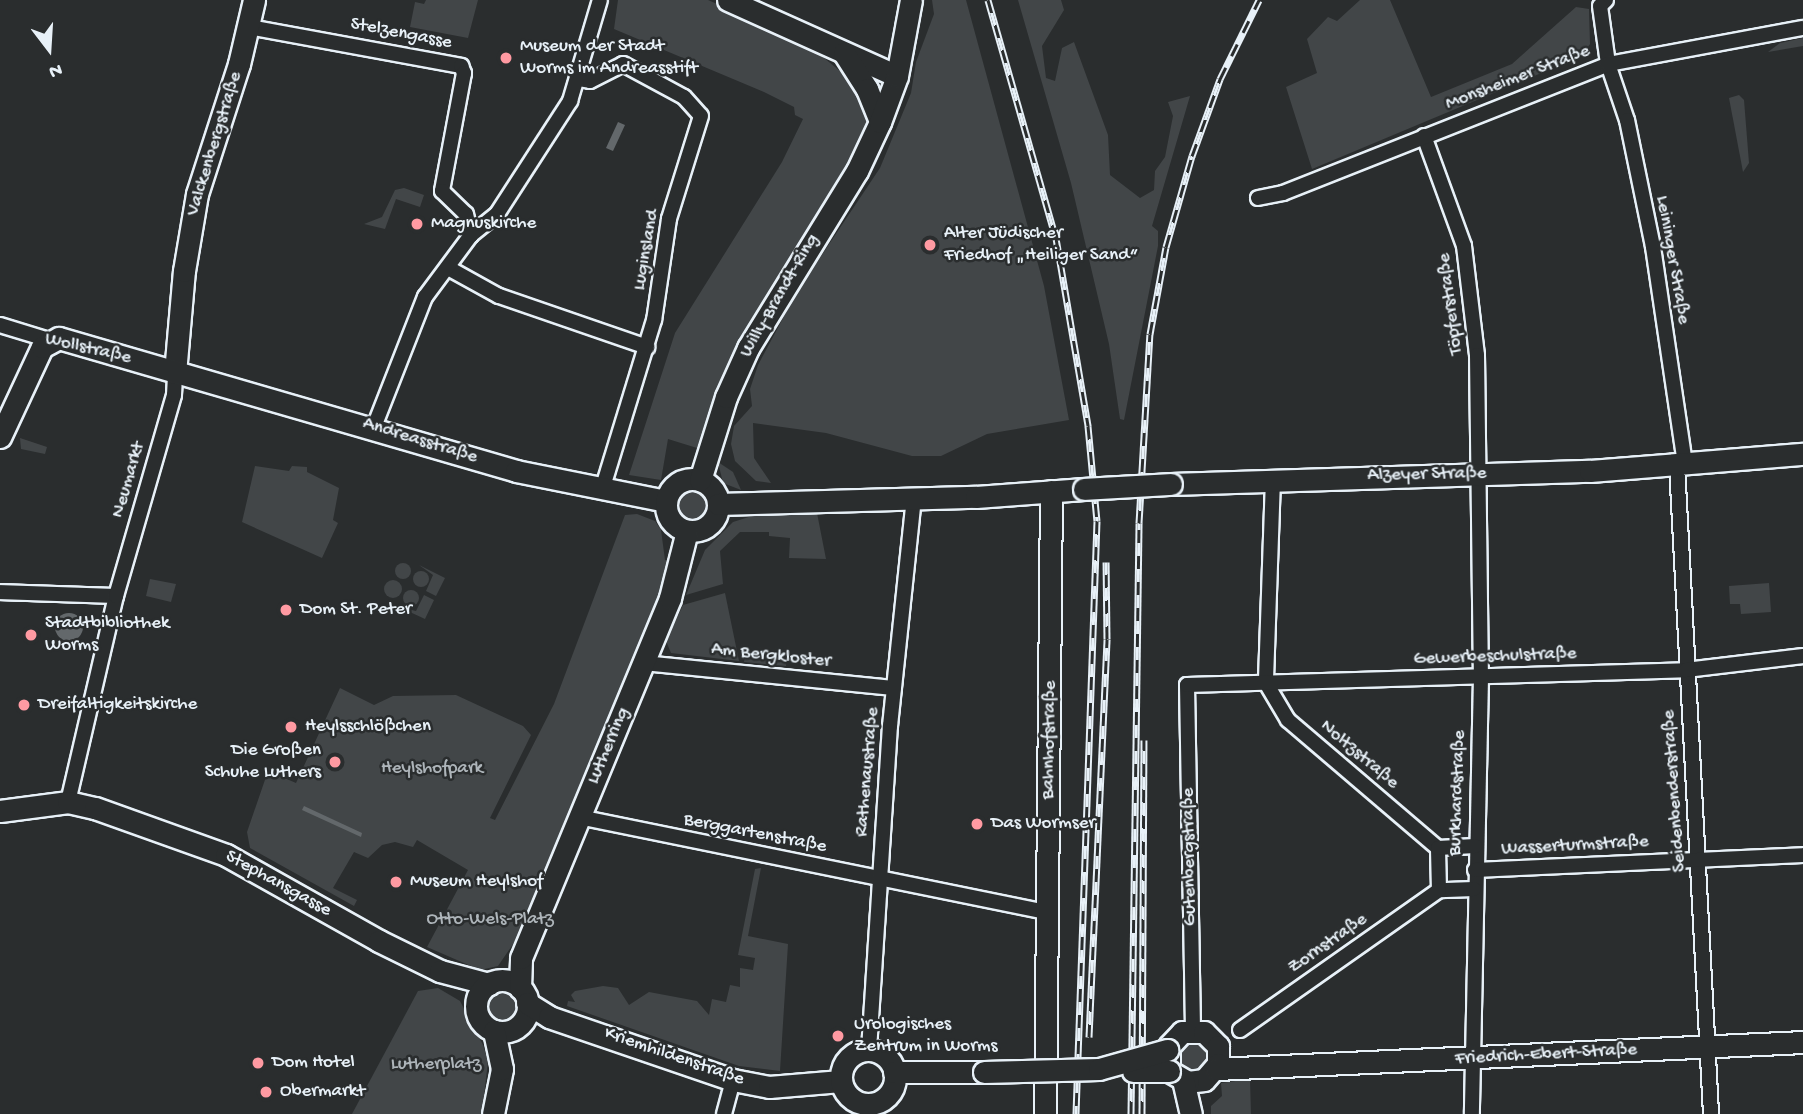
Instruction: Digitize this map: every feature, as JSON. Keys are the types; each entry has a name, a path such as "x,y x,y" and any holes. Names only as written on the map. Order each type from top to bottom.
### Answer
{"street":[{"name":"Valckenbergstraße","path":"175,373 184,271 195,206 249,27 254,0"},
{"path":"374,427 419,309 450,269 471,235 497,214 527,171 579,79 600,0"},
{"path":"728,0 897,76"},
{"name":"Willy-Brandt-Ring","path":"700,480 726,397 748,348 858,171 880,122 897,76 911,0"},
{"name":"Leininger Straße","path":"1605,0 1600,6 1608,64 1627,120 1653,247 1681,465"},
{"name":"Stelzengasse","path":"249,27 394,50 457,64 464,73 442,191 466,214 471,235"},
{"name":"Monsheimer Straße","path":"1258,198 1283,193 1608,64 1803,28"},
{"path":"842,51 867,89 880,122"},
{"name":"Luginsland","path":"579,79 590,81 616,64 623,65 684,97 701,116 669,219 647,346 602,490"},
{"name":"Töpferstraße","path":"1424,136 1457,218 1469,273 1477,355 1480,474"},
{"path":"450,269 499,296 647,346"},
{"name":"Wollstraße","path":"0,325 49,340 73,341 175,373"},
{"path":"0,437 49,340"},
{"name":"Andreasstraße","path":"175,373 374,427 516,471 666,501"},
{"name":"Neumarkt","path":"68,802 116,596 174,395 175,373"},
{"name":"Alzeyer Straße","path":"1051,491 1273,479 1480,474 1681,465 1803,454"},
{"name":"Seidenbenderstraße","path":"1681,465 1686,670 1699,859 1711,1114"},
{"name":"Burkhardstraße","path":"1472,1114 1475,846 1481,677 1480,474"},
{"path":"1266,682 1273,479"},
{"path":"700,480 713,489 718,504 711,523 687,531 672,523 666,501 678,483 700,480"},
{"path":"718,504 1051,491"},
{"name":"Bahnhofstraße","path":"1045,1114 1051,491"},
{"name":"Rathenaustraße","path":"869,1050 894,688 914,497"},
{"name":"Lutherring","path":"493,1114 502,1056 505,1005 521,958 674,586 687,531"},
{"path":"0,592 116,596"},
{"name":"Gewerbeschulstraße","path":"1187,685 1686,670 1803,656"},
{"name":"Am Bergkloster","path":"643,663 894,688"},
{"name":"Noltzstraße","path":"1266,682 1288,720 1438,848"},
{"name":"Gutenbergstraße","path":"1187,685 1193,1029"},
{"path":"0,811 68,802"},
{"name":"Stephansgasse","path":"68,802 226,855 505,1005"},
{"name":"Berggartenstraße","path":"579,817 1048,912"},
{"path":"1475,846 1438,848 1439,890 1475,889"},
{"name":"Wasserturmstraße","path":"1475,870 1803,855"},
{"name":"Zornstraße","path":"1240,1030 1439,890"},
{"name":"Kriemhildenstraße","path":"505,1005 549,1017 733,1080 769,1087 841,1081"},
{"path":"1191,1114 1190,1068 1211,1036 1193,1029 1177,1034 1190,1068 1202,1114"},
{"name":"Friedrich-Ebert-Straße","path":"894,1072 1190,1068 1472,1059 1803,1042"},
{"path":"869,1050 885,1056 894,1072 888,1094 864,1109 847,1094 841,1081 846,1061 869,1050"},
{"path":"724,1114 733,1080"}],"green space":[{"path":"426,0 478,0 468,38 410,27 415,2 424,4"},
{"path":"618,0 708,0 806,43 852,81 866,109 866,125 856,148 739,343 697,448 668,439 661,480 629,475 675,333 782,162 803,119 795,115 794,107 764,92 614,29"},
{"name":"Alter Jüdischer Friedhof „Heiliger Sand“","path":"932,0 966,0 1044,286 1069,420 987,434 941,456 912,456 826,433 753,423 754,458 771,483 756,481 735,461 731,444 734,426 752,406 750,389 758,365 797,292 880,168 911,93 916,62 934,14"},
{"path":"1018,0 1061,0 1064,10 1042,46 1046,78 1055,81 1062,48 1074,42 1108,135 1110,175 1140,198 1154,190 1155,171 1165,157 1173,116 1168,102 1190,96 1152,226 1158,231 1158,246 1124,420 1120,419 1109,344 1071,183"},
{"path":"1360,0 1390,0 1431,97 1512,64 1576,7 1589,9 1590,44 1582,56 1312,169 1286,87 1317,73 1307,39 1328,17 1337,21"},
{"path":"1803,38 1803,46 1768,52 1780,43"},
{"path":"1739,95 1744,100 1749,163 1743,172 1729,98"},
{"path":"404,188 424,195 420,207 396,199 385,229 364,224 382,217 395,190"},
{"path":"20,438 47,447 45,454 21,449"},
{"path":"718,462 733,472 741,490 723,483"},
{"path":"255,466 289,471 292,466 307,467 307,472 339,488 333,520 338,523 322,558 242,522"},
{"path":"692,490 703,494 707,505 703,516 692,520 681,516 677,505 681,494"},
{"path":"817,513 826,559 789,558 790,538 769,536 769,532 740,532 720,551 723,584 686,595 705,550 733,522 752,516"},
{"path":"637,514 655,521 661,530 665,560 670,561 666,586 522,931 498,966 480,970 427,947 468,870 417,840 413,847 395,842 382,845 368,858 354,852 333,888 357,900 354,906 250,848 247,832 268,771 296,783 340,688 374,705 393,696 456,695 523,726 531,735 490,818 495,820 554,704 625,515"},
{"path":"400,563 406,563 411,571 409,577 400,579 395,574 395,568"},
{"path":"419,565 445,578 436,596 426,591 433,575"},
{"path":"418,571 424,571 429,579 427,585 418,587 413,582 413,576"},
{"path":"150,579 176,584 171,602 146,596"},
{"path":"393,580 399,583 402,589 399,595 393,598 387,595 384,589 387,583"},
{"path":"1769,583 1771,612 1741,614 1740,604 1730,604 1729,586"},
{"path":"408,590 414,590 419,598 417,604 408,606 403,601 403,595"},
{"path":"725,593 739,661 671,653 666,641 683,605"},
{"path":"424,595 434,600 425,619 399,607 416,611"},
{"path":"745,655 787,657 786,666 744,662"},
{"path":"761,868 748,936 788,944 780,1071 739,1066 567,1006 568,1001 575,1002 571,995 575,991 603,986 618,988 629,1005 649,992 697,1001 709,1015 712,999 726,1002 730,985 740,987 740,968 753,970 755,958 738,955 755,869"},
{"name":"Lutherplatz","path":"438,988 460,1001 483,1045 488,1061 482,1114 352,1114 418,991"},
{"path":"502,989 514,994 519,1006 514,1018 502,1023 490,1018 485,1006 490,994"},
{"path":"1193,1040 1204,1045 1209,1056 1204,1067 1193,1072 1182,1067 1177,1056 1182,1045"},
{"path":"1250,1079 1251,1114 1211,1114 1211,1106 1222,1096 1221,1083"}],"shaded area":[{"path":"618,122 625,125 613,151 606,148"},
{"path":"69,613 79,617 83,627 79,637 69,641 59,637 55,627 59,617"},
{"path":"304,806 362,833 361,837 302,810"}],"railway":[{"path":"988,0 1056,238 1088,426 1097,521 1076,1114"},
{"path":"1131,1114 1139,523 1150,334 1166,247 1192,156 1220,79 1259,0"},
{"path":"1089,1037 1107,639 1106,562"},
{"path":"1142,1114 1144,740"}],"place":[{"name":"Museum der Stadt Worms im Andreasstift","path":"506,58"},
{"name":"Magnuskirche","path":"417,224"},
{"name":"Alter Jüdischer Friedhof „Heiliger Sand“","path":"930,245"},
{"name":"Dom St. Peter","path":"286,610"},
{"name":"Stadtbibliothek Worms","path":"31,635"},
{"name":"Dreifaltigkeitskirche","path":"24,705"},
{"name":"Heylsschlößchen","path":"291,727"},
{"name":"Die Großen Schuhe Luthers","path":"335,762"},
{"name":"Das Wormser","path":"977,824"},
{"name":"Museum Heylshof","path":"396,882"},
{"name":"Urologisches Zentrum in Worms","path":"838,1036"},
{"name":"Dom Hotel","path":"258,1063"},
{"name":"Obermarkt","path":"266,1092"}],"park label":[{"name":"Heylshofpark","path":"432,769"},
{"name":"Otto-Wels-Platz","path":"490,920"}]}
